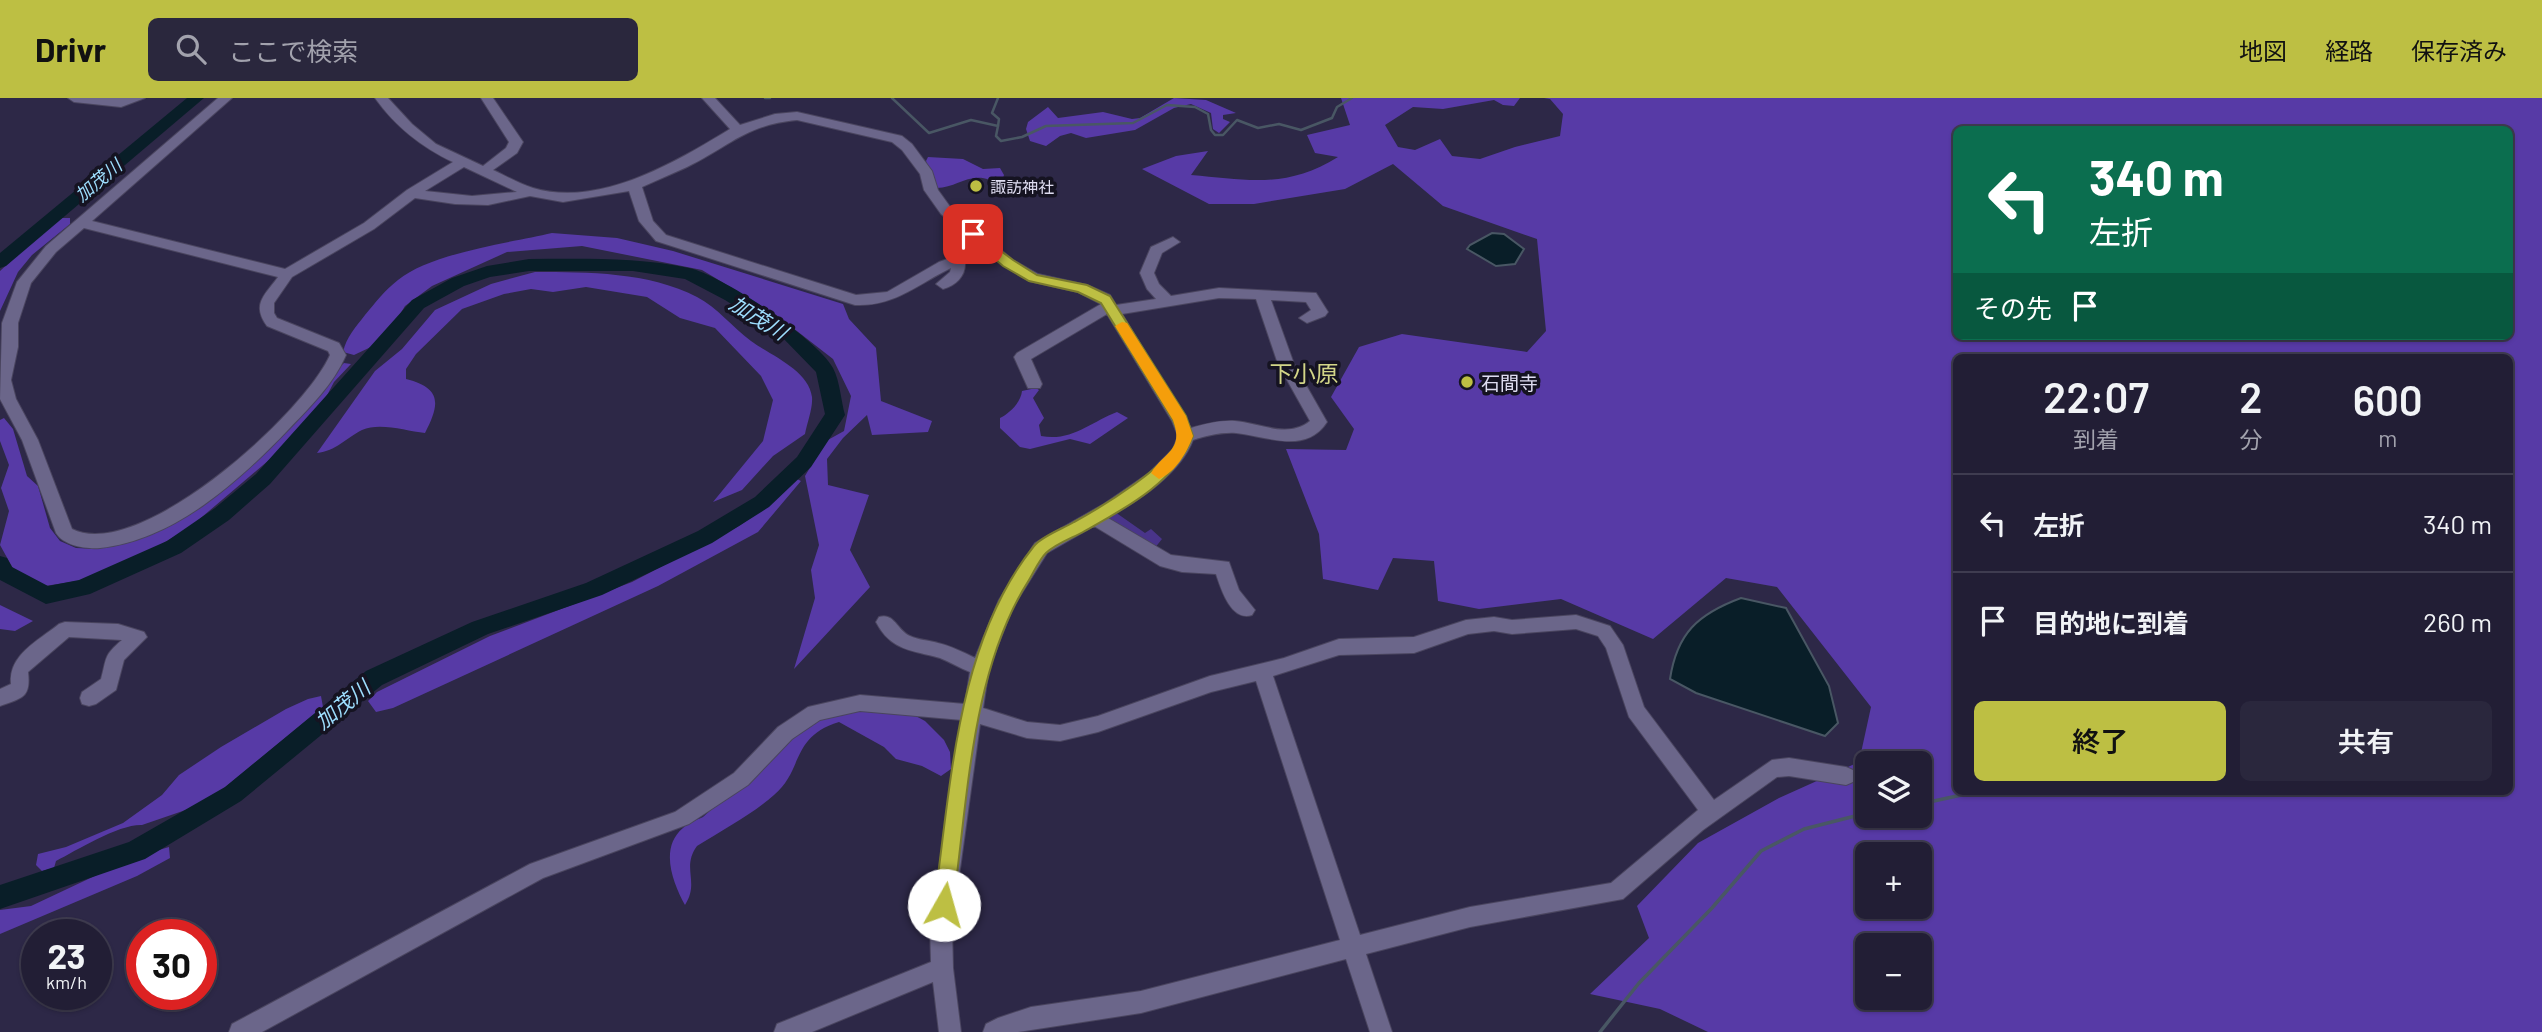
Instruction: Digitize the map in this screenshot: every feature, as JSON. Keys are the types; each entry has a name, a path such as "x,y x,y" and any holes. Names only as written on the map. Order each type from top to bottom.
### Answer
{"street":[{"path":"74,98 121,103 139,98"},
{"path":"226,98 80,223 33,268 24,282 10,323 10,347 3,380 8,400 30,440 65,533 88,542 115,538 156,523 189,504 241,467 305,402 335,364 338,355 334,347 272,322 266,314 267,303 287,274 369,226 412,193 463,162"},
{"path":"484,171 512,150 516,142 486,98"},
{"path":"708,98 738,130"},
{"path":"388,99 407,127 431,147 529,192 563,198 601,193 634,184 684,163 738,130 764,120 797,117 897,139 922,166 931,190 946,211 1008,263 1034,278 1082,288 1105,299 1180,420 1186,436 1180,452 1155,477 1095,518 1041,548 1004,605 980,668 971,713 941,927 942,968 950,1032"},
{"path":"634,184 645,220 653,233 661,239 855,300 870,302 896,295 943,265 991,249"},
{"path":"412,193 434,198 496,200 517,198 529,192"},
{"path":"80,223 287,274"},
{"path":"1168,302 1152,286 1147,273 1156,250 1173,242"},
{"path":"943,284 957,275 957,260"},
{"path":"1034,384 1022,357 1111,308 1219,293 1262,294 1311,297 1320,312 1307,318"},
{"path":"1186,436 1215,427 1234,427 1287,437 1312,430 1319,422 1286,363 1262,294"},
{"path":"1095,518 1166,561 1182,565 1223,567 1231,593 1246,610"},
{"path":"885,622 903,642 947,653 965,664 980,668"},
{"path":"240,1032 537,871 682,818 741,779 785,733 815,713 860,703 971,713 1027,730 1060,733 1098,724 1210,684 1339,647 1414,645 1443,638 1466,627 1494,624 1512,627 1576,622 1604,631 1614,645 1636,711 1711,811"},
{"path":"0,698 21,688 19,670 65,629 118,631 138,637 117,655 111,665 109,684 89,698"},
{"path":"1262,671 1381,1032"},
{"path":"994,1032 1010,1022 1040,1014 1096,1010 1141,1002 1470,917 1616,892 1711,811 1743,793 1772,769 1789,768 1846,776"},
{"path":"785,1032 942,968"}],"shaded area":[{"path":"1174,98 1206,100 1236,113 1223,115 1223,119 1230,122 1219,133 1213,129 1211,113 1191,104 1174,108 1135,130 1086,138 1071,133 1060,136 1046,146 1030,141 1026,129 1028,122 1048,107 1058,118 1103,112 1132,119 1140,118"},
{"path":"1341,98 1520,98 1514,106 1503,105 1494,100 1443,109 1413,107 1385,125 1398,147 1415,150 1440,139 1452,156 1480,159 1560,136 1563,114 1550,99 1544,98 2542,98 2542,1032 1708,1032 1660,1009 1590,994 1649,938 1637,906 1698,843 1779,798 1855,764 1855,828 1932,828 1932,751 1861,751 1871,707 1777,587 1726,578 1653,639 1561,599 1479,609 1438,601 1434,561 1393,558 1378,590 1323,579 1319,534 1286,449 1346,450 1354,429 1331,397 1359,347 1402,334 1527,352 1546,331 1537,239 1443,206 1393,164 1345,189 1254,204 1209,204 1142,169 1176,156 1208,151 1191,175 1267,180 1302,174 1338,157 1315,153 1307,135 1350,125"},
{"path":"928,157 963,159 983,169 1000,168 1004,175 1000,187 995,189 990,180 982,178 935,188 926,161"},
{"path":"62,218 70,218 70,224 32,255 18,272 0,311 0,271 47,228"},
{"path":"552,233 617,238 673,251 843,304 849,319 876,348 881,401 932,421 928,432 872,435 867,415 843,438 827,459 828,485 869,495 850,550 870,587 794,669 815,598 811,570 819,545 805,476 826,441 844,431 851,396 833,359 775,314 702,270 582,246 507,252 432,286 405,306 391,329 373,346 354,355 343,352 352,332 376,301 393,284 412,271 471,250"},
{"path":"535,272 597,273 639,278 678,289 705,301 751,341 788,364 804,379 812,397 805,434 773,456 742,490 713,502 763,441 773,400 761,376 715,328 680,318 647,297 586,287 553,292 531,289 504,294 462,309 416,354 406,369 406,379 426,387 435,398 433,414 425,433 385,427 369,428 330,450 317,453 375,371 402,349 435,310 491,284"},
{"path":"344,363 351,364 334,382 322,405 289,443 189,528 143,555 90,579 45,586 15,572 0,545 9,511 1,488 9,465 0,441 0,420 4,418 13,429 27,476 38,486 50,528 60,541 76,548 98,549 145,532 182,512"},
{"path":"1036,388 1039,390 1033,398 1044,418 1039,425 1041,436 1071,434 1117,412 1128,418 1090,444 1070,439 1030,449 1020,447 1000,428 1000,418 1014,407 1022,391"},
{"path":"795,478 801,481 758,532 658,586 393,708 376,712 368,701 377,692 490,636 632,582 739,526"},
{"path":"1115,512 1145,533 1151,529 1162,539 1154,549 1103,520"},
{"path":"0,605 33,621 15,631 0,629"},
{"path":"321,696 323,707 206,803 110,833 56,861 54,868 42,871 36,865 38,854 66,847 123,823 162,795 179,775 221,747 286,709"},
{"path":"861,708 894,714 912,714 925,721 944,740 950,752 951,769 941,776 922,766 896,759 884,747 839,722 823,728 805,745 790,775 774,795 697,846 690,861 691,889 685,905 670,866 672,845 683,828 703,817 809,721"},
{"path":"169,847 170,858 137,876 35,919 21,919 21,925 0,934 0,910 31,906 135,857"}],"water":[{"path":"1492,233 1504,234 1524,249 1515,264 1496,266 1467,249"},
{"path":"1741,598 1786,608 1829,686 1838,723 1825,736 1696,693 1670,679 1678,649 1692,627 1713,611"}],"waterway":[{"name":"加茂川","path":"0,262 196,98"},
{"path":"765,98 770,98"},
{"path":"892,98 929,133 971,120 998,126"},
{"path":"998,98 992,113 999,119 998,126"},
{"path":"998,126 996,136 1001,141 1022,137 1046,126 1133,123 1167,105 1195,107 1208,114 1211,130 1215,135 1223,135 1237,120 1258,128 1279,124 1301,130 1332,118 1337,107 1352,98"},
{"name":"加茂川","path":"0,564 5,573 46,595 82,588 174,547 222,514 263,479 418,304 458,282 487,272 529,265 633,265 689,274 731,296 786,331 825,370 835,415 804,462 762,502 705,537 594,589 480,628 374,678 233,794 136,851 0,897"},
{"path":"1932,801 1962,795"},
{"path":"1600,1032 1639,983 1712,908 1761,851 1804,829 1855,816"}],"slow traffic":[{"path":"1122,326 1180,420 1186,436 1180,452 1159,473"}],"place":[{"name":"諏訪神社","path":"976,186"},
{"name":"石間寺","path":"1467,382"}],"district":[{"name":"下小原","path":"1304,373"}],"route":[{"path":"944,905 971,713 980,668 1004,605 1041,548 1110,509 1155,477 1180,452 1186,436 1180,420 1105,299 1082,288 1034,278 1008,263 973,234"}]}
